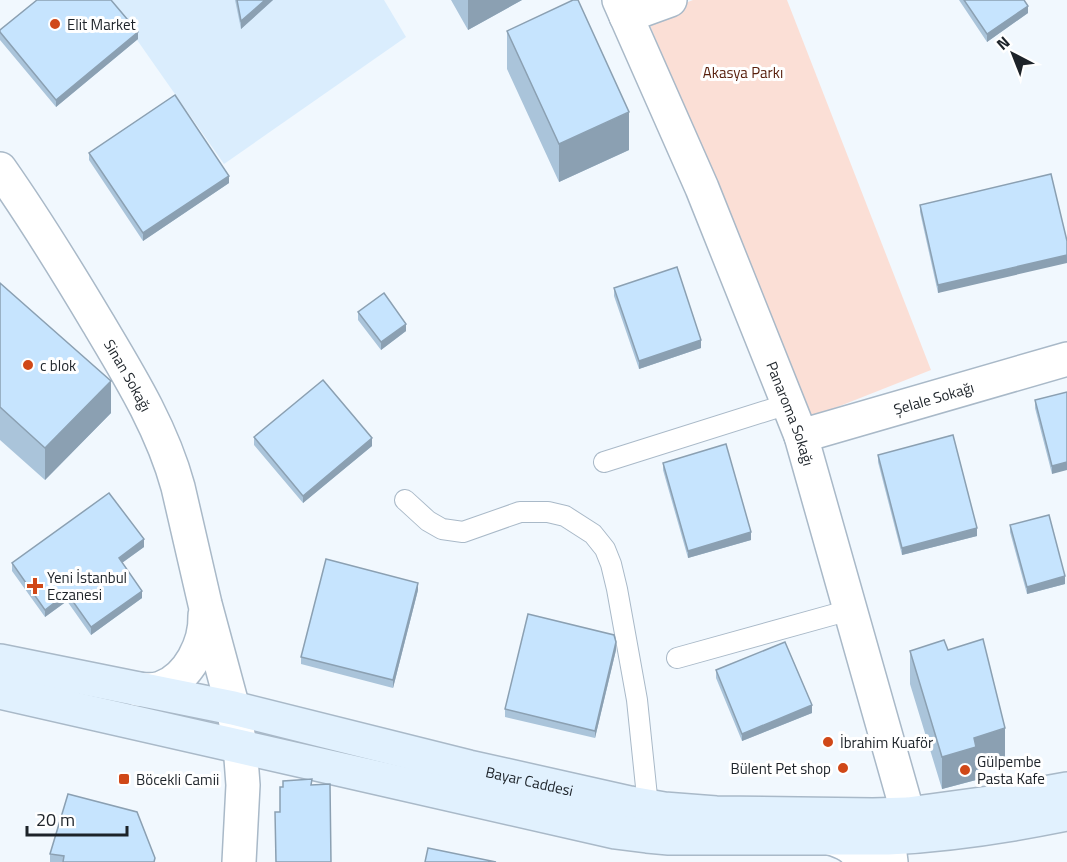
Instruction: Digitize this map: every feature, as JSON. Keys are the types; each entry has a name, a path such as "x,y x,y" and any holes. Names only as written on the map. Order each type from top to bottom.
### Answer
{"main road":[{"name":"Bayar Caddesi","path":"0,661 232,708 469,767 648,806 716,813 865,815 895,838"},
{"name":"Bayar Caddesi","path":"0,692 625,834 669,838 895,838 932,836 1067,814"},
{"name":"Bayar Caddesi","path":"895,838 989,803 1067,789"}],"street":[{"path":"623,8 670,0"},
{"name":"Panaroma Sokağı","path":"623,8 702,188 801,436 850,610 895,838"},
{"name":"Sinan Sokağı","path":"0,169 47,238 131,378 151,416 174,472 240,745 243,785 239,862"},
{"name":"Şelale Sokağı","path":"801,436 1067,358"},
{"name":"Sinan Sokağı","path":"137,689 154,690 169,684 196,656 205,631 205,604"},
{"path":"830,838 848,844 858,853 862,862"}],"lane":[{"path":"604,462 788,404"},
{"path":"405,500 428,521 442,529 463,532 520,512 548,512 566,516 593,534 605,549 611,564 638,700 648,806"},
{"path":"677,658 850,610"}],"shaded area":[{"path":"109,0 384,0 406,37 224,164"}],"green space":[{"name":"Akasya Parkı","path":"693,0 787,0 931,370 812,417 647,18"}],"building":[{"path":"37,0 111,0 138,32 56,100 0,32"},
{"path":"237,0 265,0 241,21"},
{"path":"573,0 578,0 629,112 559,144 507,31"},
{"path":"964,0 1024,0 1028,6 987,34"},
{"path":"175,95 229,176 143,233 89,153"},
{"path":"1051,174 1067,241 1067,255 938,285 920,205"},
{"path":"677,267 701,340 639,361 614,288"},
{"name":"c blok","path":"0,283 111,381 45,448 0,407"},
{"path":"384,293 406,324 381,342 358,312"},
{"path":"323,380 372,438 303,496 254,437"},
{"path":"1067,392 1067,462 1052,466 1035,400"},
{"path":"953,435 977,528 902,548 878,455"},
{"path":"726,444 751,532 688,551 663,463"},
{"path":"109,493 144,539 119,558 142,591 91,627 67,593 45,610 12,563"},
{"path":"1049,515 1065,576 1027,587 1010,525"},
{"path":"326,559 418,583 393,680 301,657"},
{"path":"528,614 614,635 616,642 595,731 505,709"},
{"path":"983,639 1005,728 974,738 976,747 942,757 910,651 944,640 948,650"},
{"path":"785,642 812,705 742,734 716,670"},
{"path":"312,779 311,785 330,784 331,862 276,862 275,812 280,812 280,787 283,787 283,781"},
{"path":"68,794 137,812 155,858 154,862 63,862 64,856 50,854"},
{"path":"428,848 496,862 425,862"}],"place":[{"name":"Elit Market","path":"55,24"},
{"name":"c blok","path":"28,365"},
{"name":"Yeni İstanbul Eczanesi","path":"35,586"},
{"name":"İbrahim Kuaför","path":"828,742"},
{"name":"Bülent Pet shop","path":"843,768"},
{"name":"Gülpembe Pasta Kafe","path":"965,770"},
{"name":"Böcekli Camii","path":"124,779"}]}
